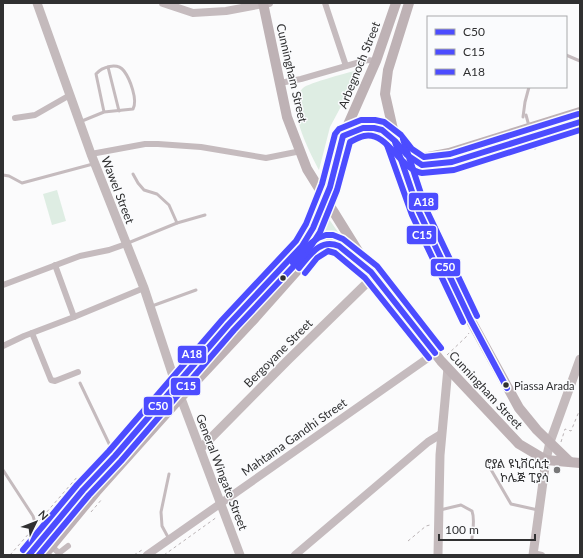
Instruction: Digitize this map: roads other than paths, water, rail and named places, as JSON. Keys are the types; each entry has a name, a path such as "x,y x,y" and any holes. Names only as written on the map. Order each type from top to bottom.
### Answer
{"main road":[{"name":"Wawel Street","path":"37,3 91,154 144,288 176,385"},
{"name":"Cunningham Street","path":"265,3 287,117 300,152 325,198 372,274 441,361 519,444 546,460 575,462"},
{"name":"Arbegnoch Street","path":"29,555 83,490 115,456 244,307 302,246 313,228 330,187 343,136 376,61 397,3"},
{"name":"Arbegnoch Street","path":"408,5 388,70 385,94 395,141 413,197 474,324 519,408 537,430 575,462"},
{"path":"407,155 423,158 449,153 580,112"},
{"path":"343,136 363,128 382,130 395,141 407,155 422,165 452,162 580,122"},
{"name":"Cunningham Street","path":"181,397 255,318 318,247 334,242 372,274"},
{"name":"Bergoyane Street","path":"201,448 372,274"},
{"path":"533,554 546,460 555,445 580,359"},
{"path":"438,555 441,361"},
{"name":"General Wingate Street","path":"176,385 201,448 240,555"},
{"path":"44,555 96,492 181,397"}],"street":[{"path":"163,3 193,13 226,11 265,3"},
{"path":"325,3 346,66"},
{"path":"397,3 408,5"},
{"path":"280,83 301,79 367,60 376,61"},
{"path":"15,118 35,115 70,95"},
{"path":"91,154 144,144 201,147 266,158 300,152"},
{"path":"3,285 80,256 109,250 126,244"},
{"path":"55,265 74,317"},
{"path":"3,346 24,336 144,288"},
{"path":"32,333 51,380 55,381 78,372"},
{"name":"Mahtama Gandhi Street","path":"148,555 221,503 441,361"},
{"path":"295,555 428,442 441,434"},
{"path":"52,546 58,553 68,546"},
{"path":"533,554 542,555"}],"lane":[{"path":"567,55 580,61"},
{"path":"80,122 104,112 133,109 136,102 134,95 124,70 118,66 102,68 96,74 104,112"},
{"path":"108,67 119,111"},
{"path":"529,88 525,102 525,116 536,150"},
{"path":"3,175 22,183 95,163"},
{"path":"134,174 138,183 144,190 157,194 169,205 177,223"},
{"path":"413,197 416,220"},
{"path":"126,244 177,223 205,215"},
{"path":"150,307 196,290"},
{"path":"80,383 115,456"},
{"path":"486,460 511,504 538,510"},
{"path":"3,470 34,516 36,525 43,539"},
{"path":"169,474 161,512 162,526 170,540"},
{"path":"438,510 462,505 472,511 474,523 472,538"}],"place":[{"name":"Piassa Arada","path":"506,385"},
{"name":"ሮያል ዩኒቨርሲቲ ኮሌጅ ፒያሳ","path":"557,470"}]}
